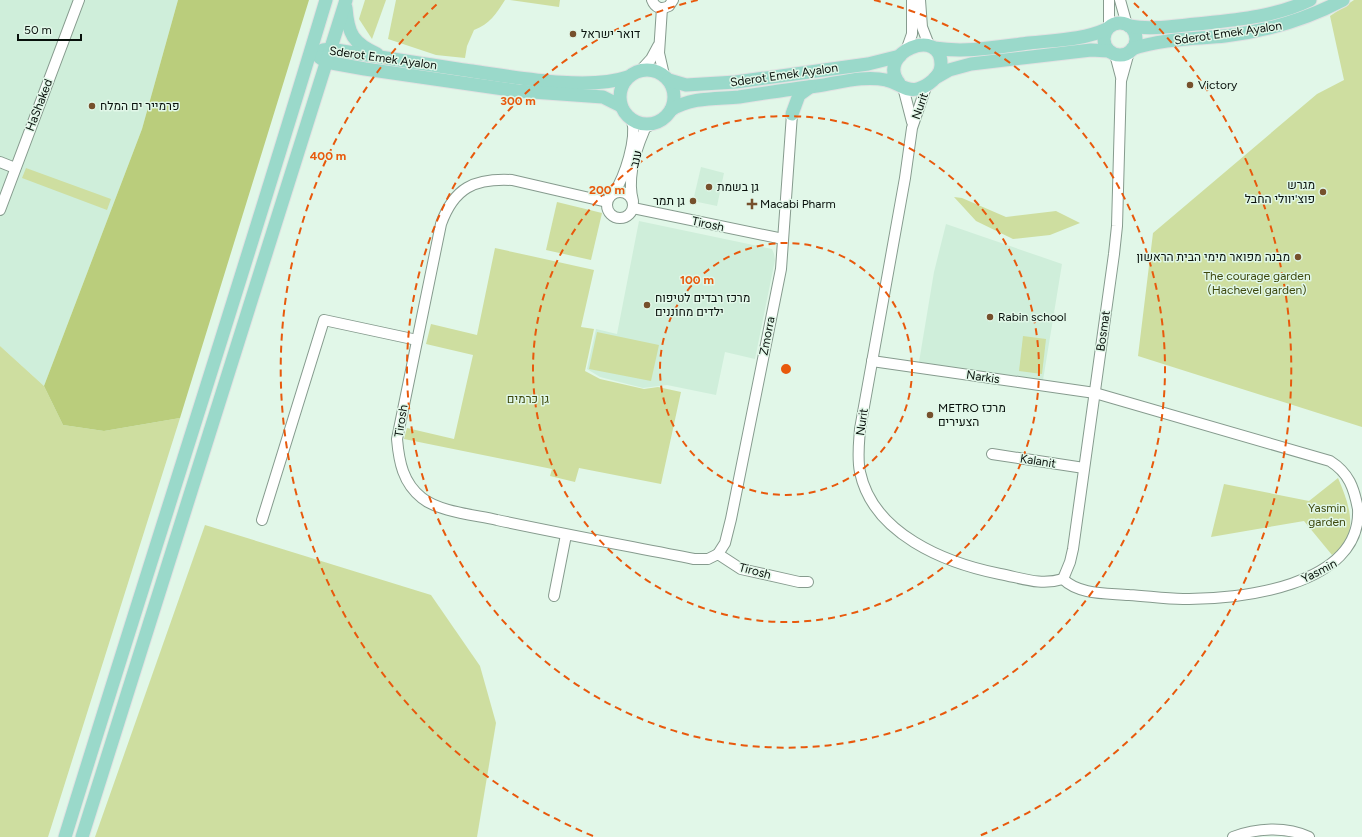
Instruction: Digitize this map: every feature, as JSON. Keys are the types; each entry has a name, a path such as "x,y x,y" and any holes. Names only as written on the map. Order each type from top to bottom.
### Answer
{"main road":[{"path":"65,837 326,0"},
{"path":"82,837 315,92 331,49 345,0"},
{"path":"345,0 347,25 354,40 372,52 388,59"},
{"name":"Sderot Emek Ayalon","path":"1128,26 1152,29 1244,18 1277,12 1310,0"},
{"name":"Sderot Emek Ayalon","path":"1131,51 1154,44 1234,35 1281,26 1312,16 1343,0"},
{"path":"1117,24 1128,26 1133,30 1136,39 1131,51 1122,55 1091,50 971,64 949,70 915,90 901,85 895,78 894,68 903,53 919,44 931,47 949,50 970,50 1088,36 1117,24"},
{"path":"1108,28 1104,37 1104,42 1110,52"},
{"path":"931,47 940,57 941,65 931,81"},
{"name":"Sderot Emek Ayalon","path":"311,51 331,49 388,59 543,80 592,82 617,81 628,77"},
{"name":"Sderot Emek Ayalon","path":"311,51 326,62 353,67 518,91 603,97 621,106"},
{"name":"Sderot Emek Ayalon","path":"666,78 686,85 736,82 868,64 903,53"},
{"path":"315,92 332,74 341,69 353,67"},
{"path":"650,70 666,78 675,95 671,110 662,120 653,124 640,123 632,120 621,106 620,90 628,77 640,71 650,70"},
{"name":"Sderot Emek Ayalon","path":"671,110 688,102 776,92 868,79 885,80 901,85"},
{"path":"792,114 799,95 810,87"},
{"path":"776,92 786,100 792,114"}],"street":[{"name":"HaShaked","path":"0,210 79,0"},
{"path":"652,0 656,7 662,8 669,6 673,0"},
{"path":"903,53 912,34 912,0"},
{"path":"920,0 922,26 931,47"},
{"path":"1108,28 1109,0"},
{"path":"1120,0 1128,26"},
{"path":"662,8 659,44 660,61 666,78"},
{"path":"640,71 651,59 659,44"},
{"name":"Bosmat","path":"1121,81 1131,51"},
{"name":"Bosmat","path":"1062,579 1070,562 1073,549 1117,226 1121,81 1117,62 1110,52"},
{"name":"Nurit","path":"912,128 931,81"},
{"name":"Nurit","path":"901,85 910,112 912,128 906,178 860,429 858,453 860,472 865,488 875,506 891,524 909,539 948,560 974,569 1045,583 1062,579"},
{"name":"Zmorra","path":"718,554 725,543 731,519 781,269 792,114"},
{"name":"ענב","path":"614,193 622,179 633,138 634,128 632,120"},
{"name":"ענב","path":"633,204 630,190 633,170 645,128 653,124"},
{"path":"0,162 15,168"},
{"name":"Tirosh","path":"607,202 512,180 489,181 465,189 449,204 441,224 397,439 400,463 412,488 423,500 446,509 566,535 694,559 708,559 718,554 741,569 798,582 808,582"},
{"path":"614,193 627,193 633,204 629,215 626,218 616,218 610,213 607,202 614,193"},
{"name":"Tirosh","path":"633,204 783,239"},
{"path":"262,520 324,320 417,340"},
{"name":"Narkis","path":"872,361 1094,393"},
{"name":"Yasmin","path":"1062,579 1076,588 1151,597 1184,599 1286,587 1328,569 1342,559 1354,545 1358,530 1358,512 1354,492 1348,476 1330,461 1094,393"},
{"name":"Kalanit","path":"992,454 1084,468"},
{"path":"554,596 566,535"},
{"path":"1232,837 1257,830 1273,829 1296,832 1309,837"}],"shaded area":[{"path":"0,0 178,0 142,129 44,386 0,346"},
{"name":"גן בשמת","path":"701,167 724,173 717,206 693,201"},
{"path":"639,221 772,249 775,260 755,359 725,352 716,395 667,385 643,388 600,377 587,369 596,329 617,334"},
{"name":"Rabin school","path":"946,224 1062,264 1043,380 919,362 934,272"}],"green space":[{"path":"178,0 309,0 180,418 104,431 63,425 44,386 142,129"},
{"path":"365,0 386,0 372,39 359,19"},
{"path":"396,0 505,0 488,22 480,28 474,30 467,46 465,58 436,55 388,39"},
{"path":"510,0 560,0 559,7"},
{"name":"The courage garden (Hachevel garden)","path":"1354,0 1362,0 1362,427 1138,356 1153,233 1317,94 1344,80 1330,16"},
{"path":"26,168 111,199 107,210 22,178"},
{"path":"954,197 962,198 1006,217 1056,211 1080,223 1050,235 1013,239 976,221"},
{"path":"557,202 602,213 591,260 546,250"},
{"name":"גן כרמים","path":"495,248 594,270 581,327 594,329 585,371 600,379 644,389 658,387 681,392 661,484 579,468 575,482 550,476 552,469 404,439 407,428 454,439 473,355 426,344 431,324 477,335"},
{"path":"597,332 659,345 651,381 589,369"},
{"path":"1023,336 1046,339 1042,374 1019,371"},
{"path":"0,346 44,386 63,425 104,431 180,418 48,837 0,837"},
{"name":"Yasmin garden","path":"1338,478 1345,494 1349,512 1350,529 1343,546 1332,555 1304,521 1211,537 1224,484 1309,501"},
{"path":"205,525 431,595 480,666 496,723 477,837 95,837"}],"place":[{"name":"דואר ישראל","path":"573,34"},
{"name":"Victory","path":"1190,85"},
{"name":"פרמייר ים המלח","path":"92,106"},
{"name":"גן בשמת","path":"709,187"},
{"name":"מגרש פוצ'יוולי החבל","path":"1323,192"},
{"name":"גן תמר","path":"693,201"},
{"name":"Macabi Pharm","path":"752,204"},
{"name":"מבנה מפואר מימי הבית הראשון","path":"1298,257"},
{"name":"מרכז רבדים לטיפוח ילדים מחוננים","path":"647,305"},
{"name":"Rabin school","path":"990,317"},
{"name":"METRO מרכז הצעירים","path":"930,415"}]}
